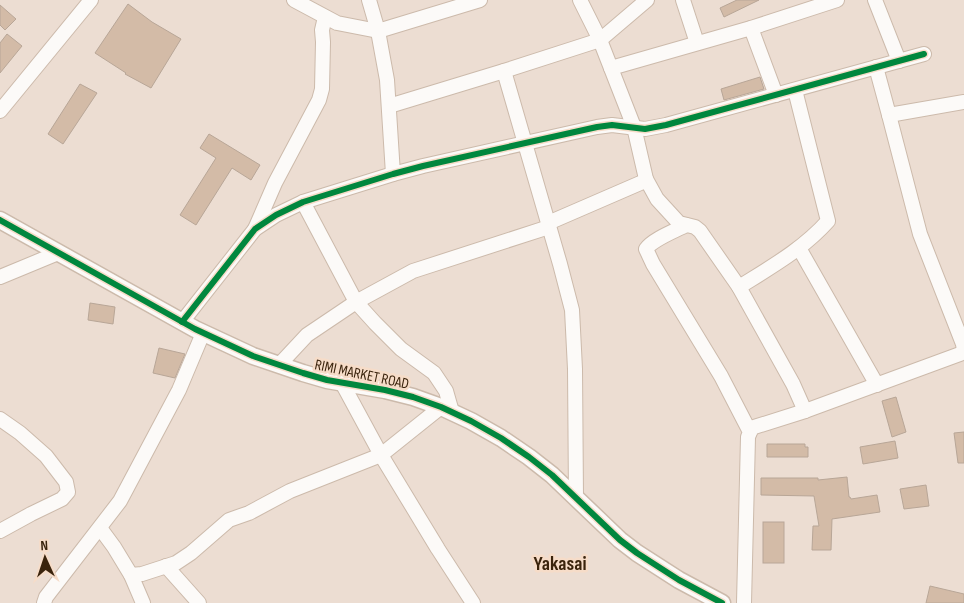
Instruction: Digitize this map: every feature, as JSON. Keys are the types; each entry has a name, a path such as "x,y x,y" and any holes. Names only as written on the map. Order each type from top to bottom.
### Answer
{"street":[{"path":"0,111 91,0"},
{"path":"294,0 337,23 378,31 480,0"},
{"path":"369,0 378,31 387,80 394,174"},
{"path":"580,0 600,40 634,127 646,179 657,199 679,223 695,227 700,231 739,287 793,384 805,411"},
{"path":"389,106 504,72 600,40 647,0"},
{"path":"683,0 696,43"},
{"path":"611,68 751,28 837,0"},
{"path":"875,0 899,61"},
{"path":"182,322 255,229 275,183 319,100 322,89 322,30 325,17"},
{"path":"751,28 776,95"},
{"path":"255,229 276,215 303,202 424,166 597,127 612,125 646,129 666,125 924,54"},
{"path":"744,603 748,437 751,428 877,385 964,351 963,344 920,234 876,67"},
{"path":"504,72 572,310 575,369 576,498"},
{"path":"739,287 799,248 828,221 795,90"},
{"path":"890,115 964,102"},
{"path":"279,365 307,335 356,302 413,271 548,225 646,179"},
{"path":"131,575 142,574 176,563 191,553 229,520 249,513 290,491 381,455 446,410 446,391 434,373 401,349 356,302 303,202"},
{"name":"RIMI MARKET ROAD","path":"0,220 182,322 253,356 303,373 342,383 413,397 478,425 508,442 552,476 620,540 637,553 679,580 719,602"},
{"path":"686,225 656,241 646,249 653,264 721,376 750,432"},
{"path":"799,248 877,385"},
{"path":"0,277 58,253"},
{"path":"44,603 46,596 125,493 179,390 203,333"},
{"path":"342,383 381,455 473,603"},
{"path":"0,419 20,433 46,456 66,482 68,492 62,499 0,531"},
{"path":"100,528 131,575 142,603"},
{"path":"166,566 199,603"}],"building":[{"path":"737,0 759,0 724,17 720,8"},
{"path":"128,4 152,22 181,39 151,88 125,74 95,53"},
{"path":"0,5 16,19 5,30 0,25"},
{"path":"7,34 22,46 0,73 0,43"},
{"path":"760,77 764,89 724,100 721,89"},
{"path":"80,84 97,93 63,144 48,134"},
{"path":"209,134 260,165 251,180 232,168 196,225 180,215 216,158 200,148"},
{"path":"90,303 115,307 113,324 88,320"},
{"path":"159,348 185,354 175,378 153,373"},
{"path":"896,397 906,432 892,437 882,401"},
{"path":"964,432 964,463 958,463 954,433"},
{"path":"895,441 898,458 863,464 860,447"},
{"path":"767,444 805,444 805,447 808,447 808,457 767,457"},
{"path":"847,477 849,497 851,499 877,495 880,512 832,519 831,550 812,550 813,526 819,526 814,496 761,495 761,478 818,478 818,480"},
{"path":"926,485 929,506 904,509 900,489"},
{"path":"763,522 784,522 784,563 763,563"},
{"path":"930,586 964,594 964,603 926,603"}],"cycle path":[{"path":"182,322 255,229 276,215 303,202 423,166 597,127 612,125 645,129 666,125 924,54"},
{"path":"0,220 195,329 253,356 327,380 413,397 471,421 501,438 552,475 620,540 637,553 679,580 722,603"}],"district":[{"name":"Yakasai","path":"560,563"}]}
